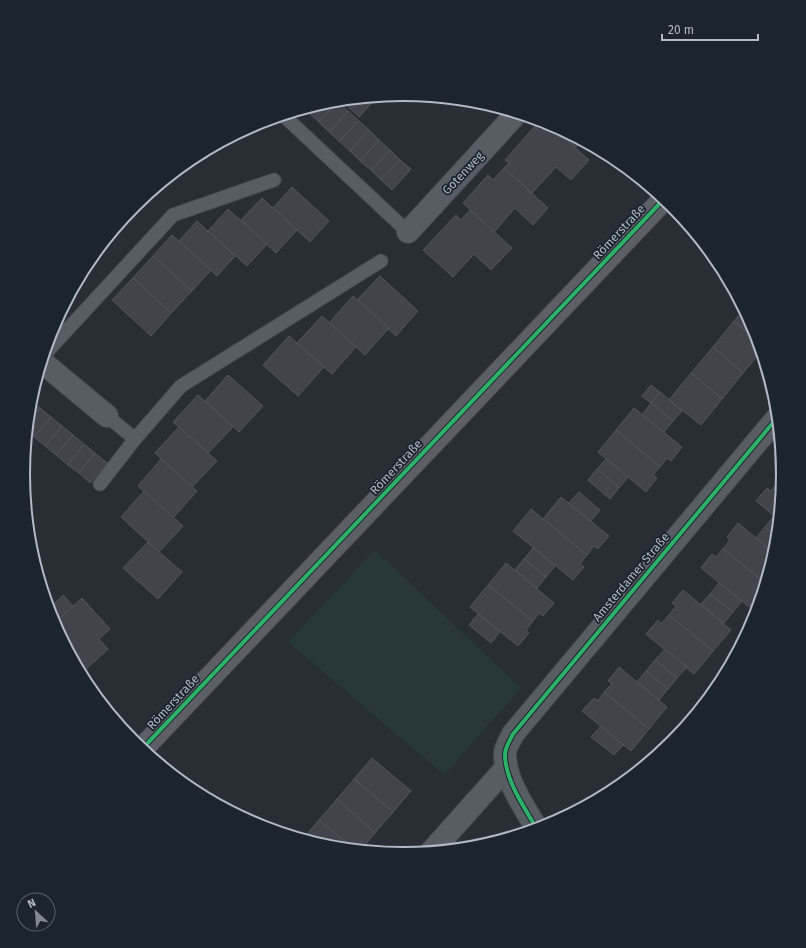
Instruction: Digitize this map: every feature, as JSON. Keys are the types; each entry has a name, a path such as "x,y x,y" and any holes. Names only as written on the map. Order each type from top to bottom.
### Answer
{"street":[{"name":"Gotenweg","path":"408,232 513,118"},
{"name":"Römerstraße","path":"146,744 660,204"},
{"path":"46,366 107,416"},
{"name":"Amsterdamer Straße","path":"437,845 506,760 513,734 773,424"},
{"path":"506,760 515,791 534,823"}],"lane":[{"path":"288,120 408,232"},
{"path":"53,345 173,216 274,180"},
{"path":"100,484 135,439 181,386 381,261"},
{"path":"107,416 135,439"}],"shaded area":[{"path":"375,550 521,688 444,775 288,642"}],"building":[{"path":"372,103 359,117 347,105"},
{"path":"342,106 348,111 329,132 319,122 331,108"},
{"path":"331,108 319,122 309,113"},
{"path":"348,111 359,121 339,141 329,132"},
{"path":"359,121 369,130 350,151 339,141"},
{"path":"535,126 541,131 544,128 563,137 589,160 571,180 556,167 532,193 504,168 509,163 505,160"},
{"path":"369,130 379,140 360,161 350,151"},
{"path":"563,137 578,145 575,148"},
{"path":"379,140 390,150 371,170 360,161"},
{"path":"390,150 400,160 381,180 371,170"},
{"path":"400,160 411,169 392,190 381,180"},
{"path":"504,168 548,208 533,225 515,208 494,232 463,203 488,175 493,180"},
{"path":"292,187 329,221 310,242 273,208"},
{"path":"262,198 297,230 276,253 241,220"},
{"path":"228,209 267,244 247,266 208,231"},
{"path":"470,210 512,248 491,270 474,254 453,277 423,250 456,215 461,220"},
{"path":"197,221 235,256 217,276 179,241"},
{"path":"172,235 211,270 192,291 153,256"},
{"path":"153,256 192,291 171,313 133,278"},
{"path":"380,276 418,311 396,336 357,300"},
{"path":"133,278 171,313 151,336 112,300"},
{"path":"353,296 389,328 365,355 329,323"},
{"path":"740,314 749,333 734,321"},
{"path":"322,316 356,347 332,374 297,343"},
{"path":"734,321 749,333 757,357 743,373 713,347"},
{"path":"289,336 324,367 298,396 263,365"},
{"path":"713,347 743,373 722,399 691,373"},
{"path":"691,373 722,399 701,425 669,400"},
{"path":"228,375 263,406 239,432 205,401"},
{"path":"651,385 660,392 651,403 642,396"},
{"path":"660,392 682,411 673,421 651,403"},
{"path":"198,395 233,427 208,453 173,422"},
{"path":"651,403 673,421 664,432 642,415"},
{"path":"36,405 40,408 35,414"},
{"path":"40,408 51,417 34,437 32,435 35,414"},
{"path":"634,408 682,447 671,461 667,458 660,467 616,430"},
{"path":"51,417 62,426 45,446 34,437"},
{"path":"62,426 73,435 56,455 45,446"},
{"path":"179,427 217,461 192,487 155,453"},
{"path":"616,430 660,467 653,475 657,478 646,492 598,452"},
{"path":"73,435 84,444 68,465 56,455"},
{"path":"84,444 95,453 79,473 68,465"},
{"path":"95,453 107,463 90,483 79,473"},
{"path":"161,459 197,491 173,518 138,486"},
{"path":"606,459 628,477 619,488 597,469"},
{"path":"597,469 619,488 610,499 588,480"},
{"path":"776,485 774,516 756,501 767,488 771,491"},
{"path":"144,491 183,526 159,552 121,517"},
{"path":"579,492 600,510 591,521 569,503"},
{"path":"561,497 609,536 598,549 594,546 587,555 543,519"},
{"path":"531,509 587,555 580,564 584,567 573,580 513,531"},
{"path":"774,517 771,532 765,527"},
{"path":"738,523 769,549 760,579 723,549 730,540 727,537"},
{"path":"765,527 771,532 769,549 756,538"},
{"path":"148,542 182,572 158,599 123,568"},
{"path":"533,548 555,566 546,577 524,559"},
{"path":"723,549 760,579 753,602 749,607 701,568 712,554 716,557"},
{"path":"524,559 546,577 537,588 515,570"},
{"path":"506,563 554,603 543,616 539,613 533,621 488,585"},
{"path":"719,583 742,601 733,612 710,594"},
{"path":"488,585 533,621 526,630 529,633 518,646 470,607"},
{"path":"683,590 731,630 713,651 669,615 676,606 672,603"},
{"path":"710,594 733,612 724,623 701,604"},
{"path":"63,595 73,606 59,619 54,604"},
{"path":"82,598 110,629 99,639 108,649 86,669 68,639 59,619"},
{"path":"478,614 500,632 491,643 469,625"},
{"path":"669,615 713,651 694,674 646,634 658,620 661,624"},
{"path":"665,649 687,667 677,678 655,660"},
{"path":"655,660 677,678 668,689 646,671"},
{"path":"619,667 667,707 649,729 604,692 612,684 608,681"},
{"path":"646,671 668,689 659,700 637,682"},
{"path":"604,692 649,729 631,751 582,711 594,698 598,701"},
{"path":"601,726 623,745 614,755 591,737"},
{"path":"372,758 411,791 393,812 354,779"},
{"path":"354,779 393,812 375,833 337,799"},
{"path":"337,799 375,833 365,845 346,843 319,820"},
{"path":"319,820 346,843 330,840 307,834"}],"cycle path":[{"path":"146,744 660,204"},
{"path":"534,823 516,793 508,774 505,752 513,734 773,423"}]}
